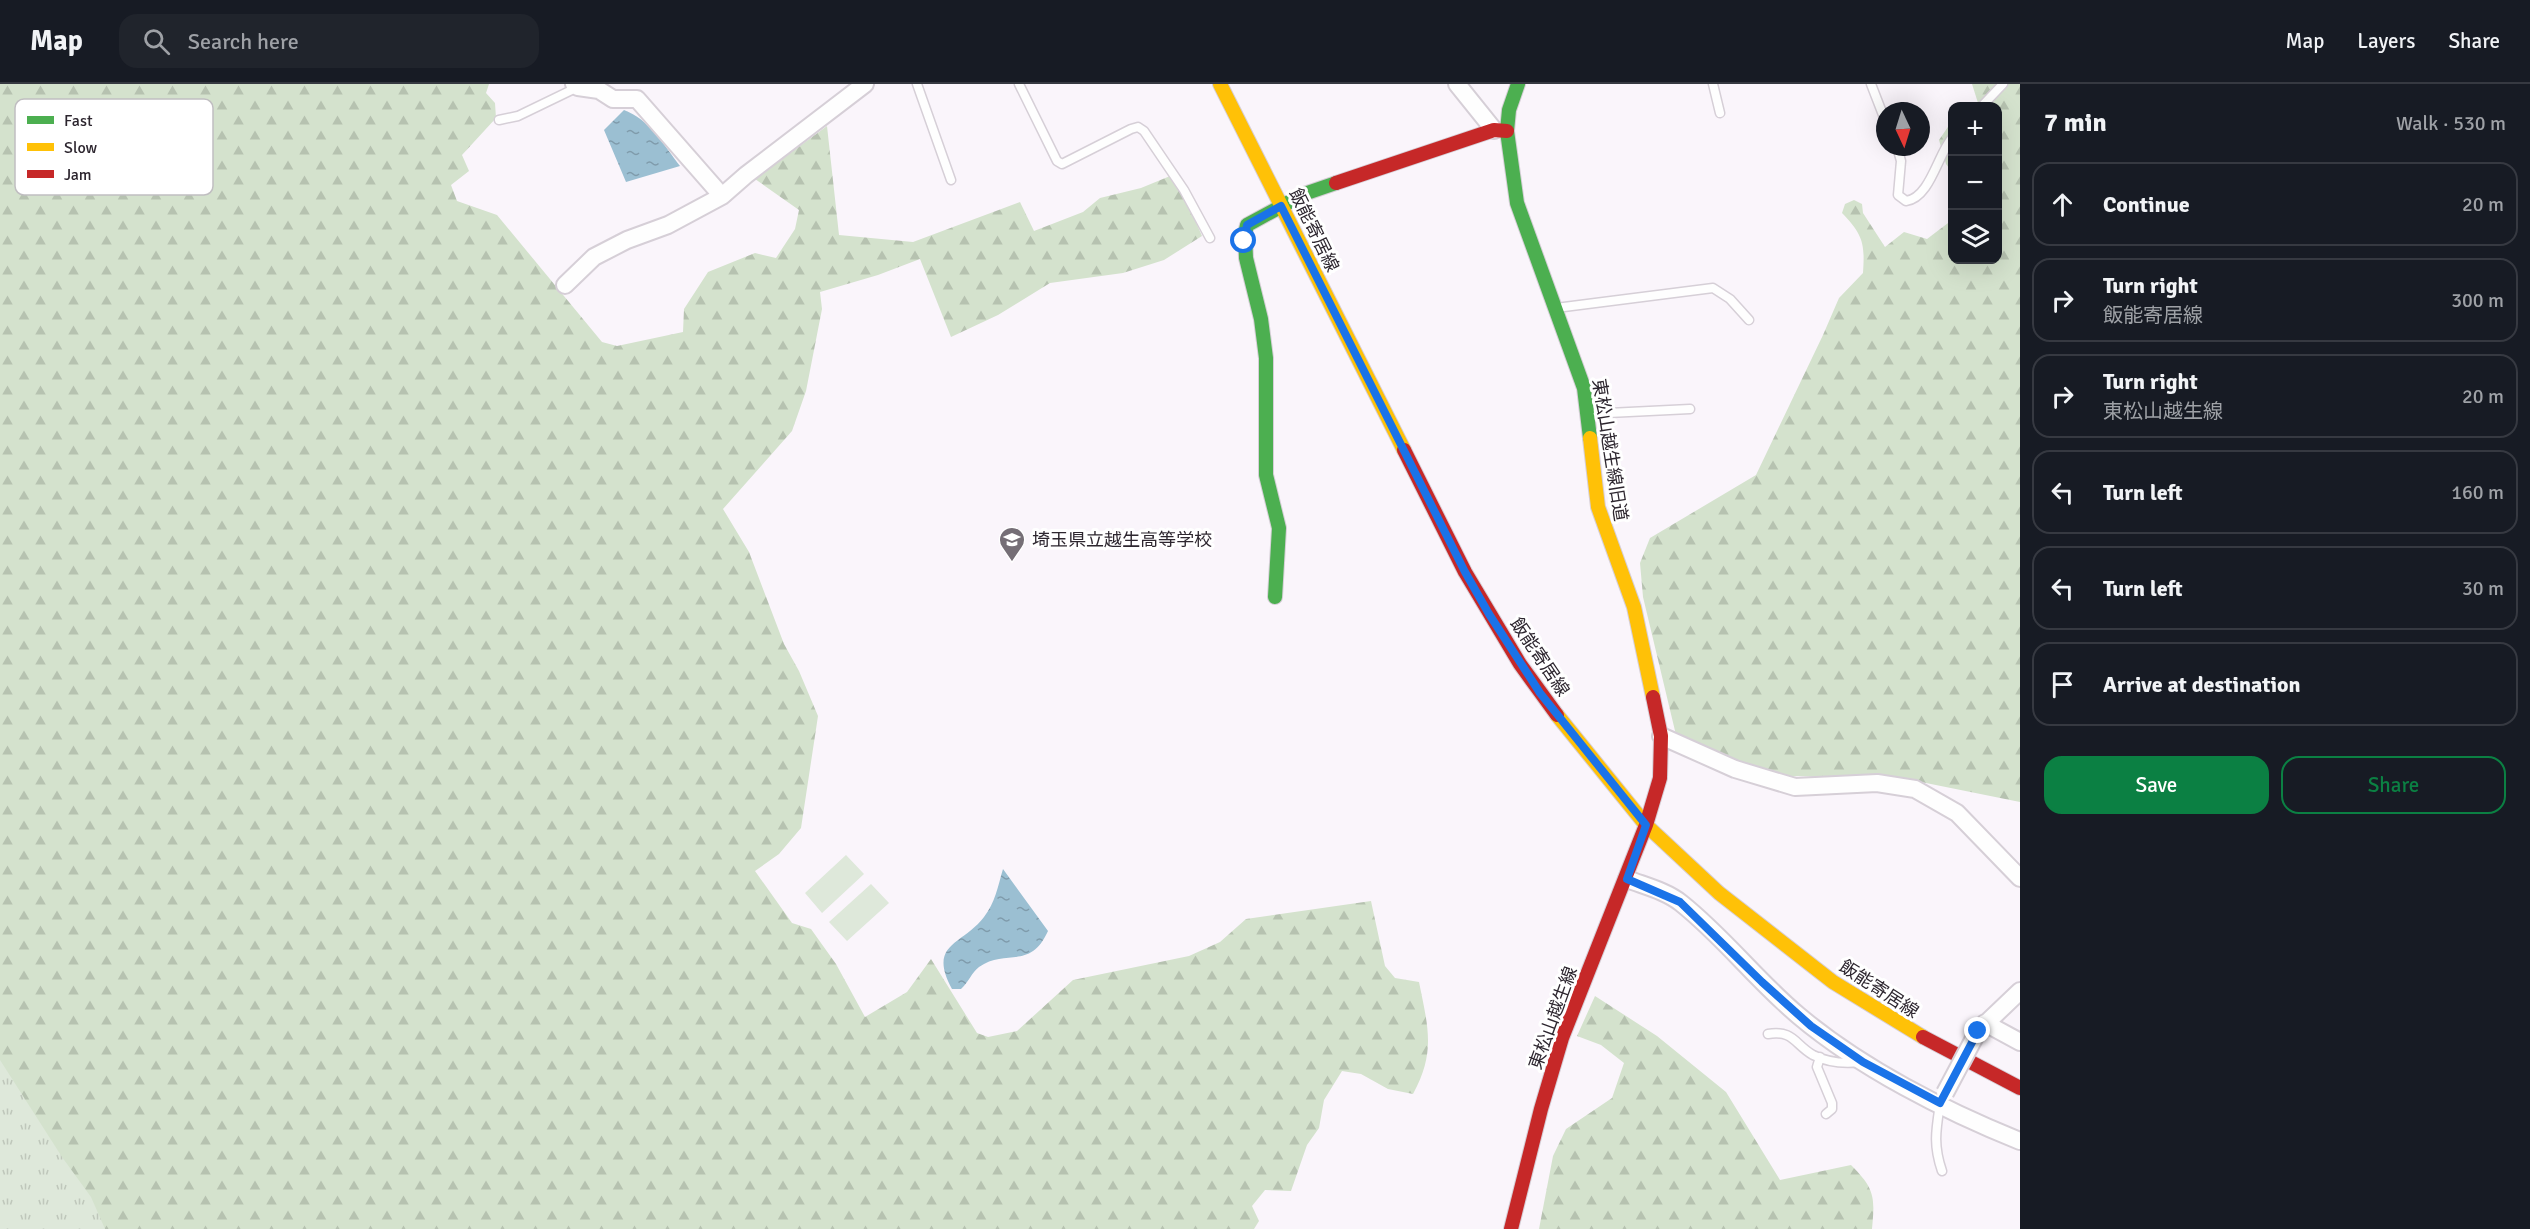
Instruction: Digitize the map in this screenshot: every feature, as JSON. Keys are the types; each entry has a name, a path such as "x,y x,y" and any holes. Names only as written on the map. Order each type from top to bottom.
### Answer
{"main road":[{"name":"飯能寄居線","path":"1220,84 1465,572 1489,614 1546,700 1646,825 1728,901 1833,982 1900,1025 2020,1088"},
{"name":"東松山越生線旧道","path":"1518,84 1500,130 1517,203 1584,388 1598,507 1634,607 1661,736 1660,778 1646,825"},
{"path":"1275,597 1279,529 1276,509 1268,490 1266,476 1267,398 1262,326 1244,232 1247,225 1304,194 1500,130"},
{"name":"東松山越生線","path":"1512,1229 1545,1092 1563,1037 1627,879 1646,825"}],"street":[{"path":"565,285 594,257 627,240 668,225 722,196 865,84"},
{"path":"1457,84 1500,130"},
{"path":"576,86 599,90 613,99 637,99 722,196"},
{"path":"1661,736 1735,770 1795,787 1877,783 1915,789 1957,813 2020,878"},
{"path":"1627,879 1680,902 1798,1015 1863,1062 1942,1098 1983,1126 2020,1141"},
{"path":"1942,1098 1982,1027 2020,991"},
{"path":"1982,1027 2020,1042"}],"lane":[{"path":"917,84 951,180"},
{"path":"1019,84 1057,161 1062,164 1131,129 1138,127 1144,130 1184,190 1210,238"},
{"path":"1713,84 1720,113"},
{"path":"1870,84 1878,102"},
{"path":"1986,102 2002,84"},
{"path":"499,120 518,116 576,86"},
{"path":"1900,156 1898,195 1906,201 1911,200 1928,184 1940,156 1948,145"},
{"path":"1556,308 1713,288 1730,299 1749,320"},
{"path":"1588,414 1690,409"},
{"path":"1768,1034 1780,1032 1790,1036 1811,1054 1820,1057 1847,1064 1863,1062"},
{"path":"1820,1057 1817,1067 1832,1103 1832,1109 1826,1114"},
{"path":"1942,1098 1934,1138 1936,1155 1942,1171"}],"green space":[{"path":"0,84 489,84 486,93 495,103 496,118 462,155 469,171 451,185 457,201 497,215 602,342 617,346 683,332 684,309 708,272 755,253 776,258 795,229 799,210 755,179 827,126 839,235 913,242 1020,202 1034,231 1083,212 1100,198 1141,188 1175,174 1202,236 1164,260 1123,273 1050,283 998,315 951,337 920,259 878,275 820,292 822,309 806,391 792,431 723,509 749,552 784,644 799,671 818,716 801,828 779,854 755,871 792,923 811,929 836,964 865,1017 907,992 931,959 977,1033 988,1037 1017,1031 1073,980 1189,956 1220,942 1246,919 1371,901 1385,966 1395,978 1419,982 1428,1039 1425,1065 1413,1094 1388,1089 1361,1074 1342,1071 1324,1100 1319,1128 1307,1145 1291,1191 1265,1190 1252,1206 1259,1221 1254,1229 105,1229 91,1197 62,1157 0,1060"},
{"path":"1972,84 2020,84 2020,802 1921,782 1782,776 1751,770 1676,735 1643,597 1640,563 1650,538 1756,475 1839,298 1863,273 1863,247 1854,227 1842,213 1845,204 1854,200 1862,204 1863,213 1885,247 1904,232 1927,239 1948,223 1948,264 2002,264 2002,102 1978,102"},
{"path":"1948,127 1948,167 1946,164 1939,140"},
{"path":"846,855 864,874 822,913 805,893"},
{"path":"871,884 889,903 847,941 829,922"},
{"path":"0,926 128,1229 0,1229"},
{"path":"1595,996 1657,1036 1726,1092 1780,1180 1851,1165 1865,1181 1872,1194 1872,1229 1539,1229 1553,1156 1566,1129 1612,1098 1624,1063 1601,1045 1577,1036"}],"water":[{"path":"624,110 648,126 680,166 626,182 604,130"},
{"path":"1003,869 1048,931 1033,951 1025,955 989,962 979,967 961,989 952,989 945,974 946,953 988,912"}],"traffic: fast":[{"path":"1518,84 1509,110 1507,131 1517,203 1584,388 1590,438"},
{"path":"1275,597 1279,528 1266,475 1266,358 1261,319 1246,258 1245,234 1247,225 1304,194 1336,183"}],"traffic: slow":[{"path":"1220,84 1404,450"},
{"path":"1590,438 1598,507 1634,607 1653,697"},
{"path":"1557,715 1646,825 1719,893 1833,982 1923,1037"}],"traffic: jam":[{"path":"1336,183 1494,130 1507,131"},
{"path":"1404,450 1465,572 1520,664 1557,715"},
{"path":"1646,825 1660,778 1661,736 1653,697"},
{"path":"1511,1229 1541,1109 1562,1038 1646,825"},
{"path":"1923,1037 2020,1088"}],"place":[{"name":"埼玉県立越生高等学校","path":"1012,563"}],"route":[{"path":"1244,241 1247,225 1281,206 1465,572 1489,614 1540,693 1646,825 1627,879 1680,902 1811,1026 1863,1062 1940,1103 1978,1031"}]}
